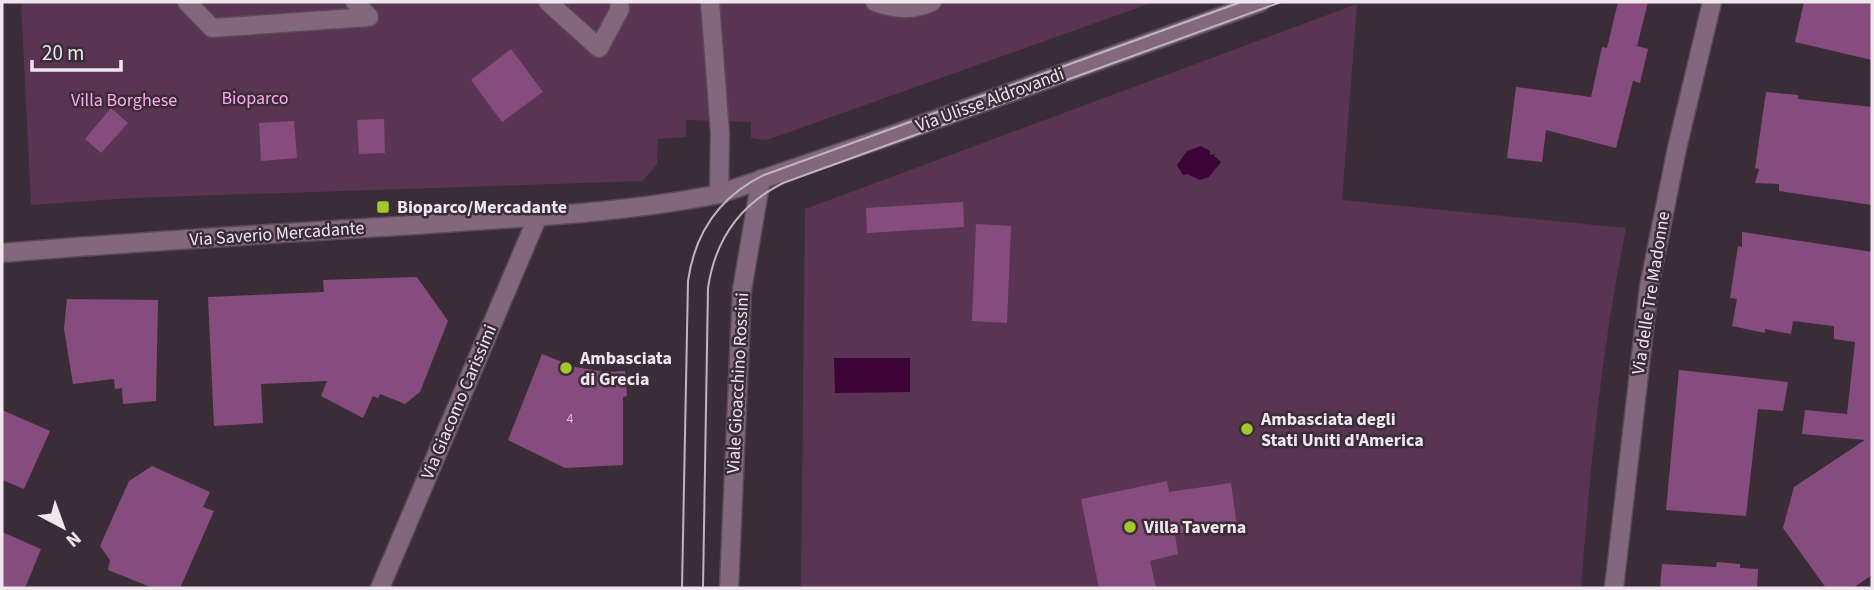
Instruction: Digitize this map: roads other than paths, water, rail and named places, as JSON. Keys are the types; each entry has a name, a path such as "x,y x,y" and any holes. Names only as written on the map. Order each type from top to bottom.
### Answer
{"street":[{"path":"187,2 212,28 369,17 355,2"},
{"path":"548,2 599,48 620,9 620,2"},
{"path":"710,2 720,133 719,194"},
{"path":"875,2 894,9 919,8 932,2"},
{"name":"Via Ulisse Aldrovandi","path":"719,194 901,132 1261,2"},
{"name":"Via delle Tre Madonne","path":"1614,588 1649,287 1677,148 1712,2"},
{"name":"Viale Gioacchino Rossini","path":"729,588 742,290 761,179"},
{"name":"Via Saverio Mercadante","path":"2,253 538,216 662,205 719,194"},
{"name":"Via Giacomo Carissimi","path":"380,588 538,216"}],"tram line":[{"path":"682,588 688,281 696,247 722,205 764,175 1241,2"},
{"path":"703,588 708,288 716,254 723,239 742,213 767,192 783,183 1281,2"}],"place":[{"name":"Bioparco/Mercadante","path":"383,207"},
{"name":"Ambasciata di Grecia","path":"566,368"},
{"name":"Ambasciata degli Stati Uniti d'America","path":"1247,429"},
{"name":"Villa Taverna","path":"1130,527"}],"park label":[{"name":"Bioparco","path":"255,98"},
{"name":"Villa Borghese","path":"124,100"}]}
